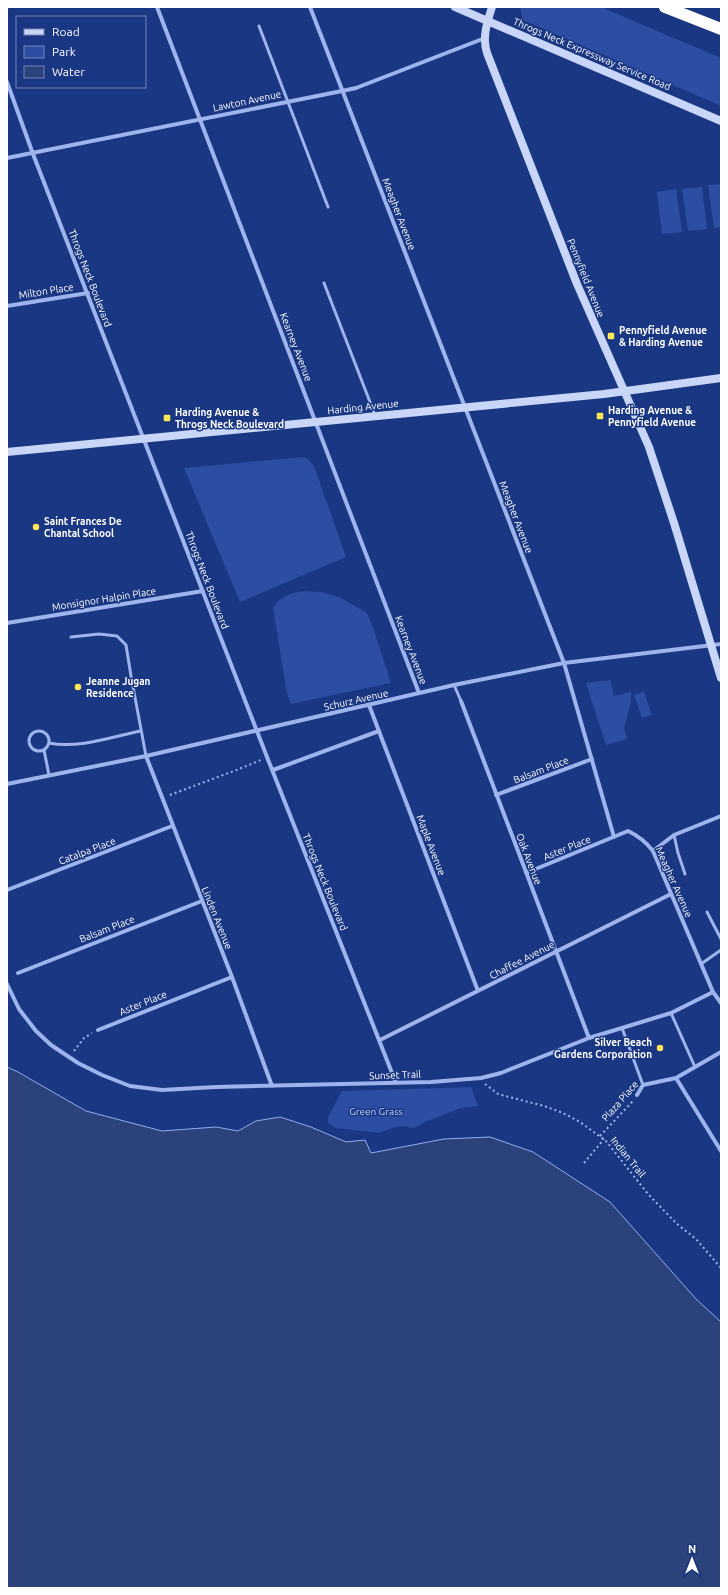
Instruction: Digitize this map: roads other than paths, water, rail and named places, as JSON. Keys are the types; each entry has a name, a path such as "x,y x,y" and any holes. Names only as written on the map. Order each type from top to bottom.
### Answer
{"highway":[{"path":"664,7 721,29"}],"street":[{"name":"Kearney Avenue","path":"157,7 317,422 419,693"},
{"name":"Meagher Avenue","path":"310,7 564,663 614,837 628,831 637,835 646,842 653,852 713,992 721,1003"},
{"name":"Throgs Neck Expressway Service Road","path":"455,7 721,120"},
{"path":"488,20 492,7"},
{"name":"Pennyfield Avenue","path":"488,20 485,38 487,53 580,291 644,434 659,477 721,678"},
{"name":"Lawton Avenue","path":"7,158 356,88 485,38"},
{"name":"Throgs Neck Boulevard","path":"7,82 33,154 272,770 396,1083"},
{"name":"Milton Place","path":"7,306 88,293"},
{"name":"Harding Avenue","path":"7,452 624,392 721,378"},
{"name":"Monsignor Halpin Place","path":"7,623 203,591"},
{"name":"Schurz Avenue","path":"7,784 146,756 454,685 564,663 721,644"},
{"name":"Oak Avenue","path":"461,701 589,1038"},
{"name":"Maple Avenue","path":"370,705 478,991"},
{"path":"272,770 379,731"},
{"name":"Linden Avenue","path":"146,756 161,798 232,977 272,1086"},
{"name":"Balsam Place","path":"496,795 592,759"},
{"path":"653,852 674,835 721,816"},
{"name":"Catalpa Place","path":"7,890 172,826"},
{"name":"Aster Place","path":"526,873 614,837"},
{"name":"Chaffee Avenue","path":"380,1040 671,894"},
{"name":"Balsam Place","path":"18,973 202,901"},
{"name":"Aster Place","path":"98,1030 232,977"},
{"name":"Sunset Trail","path":"7,984 19,1009 36,1031 50,1045 102,1075 116,1081 150,1089 162,1090 396,1083 481,1078 502,1072 589,1038 671,1013 713,992"},
{"name":"Plaza Place","path":"638,1095 643,1085 676,1078 721,1052"},
{"path":"676,1078 721,1151"}],"lane":[{"path":"259,26 328,207"},
{"path":"324,283 376,416"},
{"path":"71,637 99,634 117,636 126,645 140,731 146,756"},
{"name":"Oak Avenue","path":"454,685 461,701"},
{"path":"49,743 72,745 140,731"},
{"path":"37,732 43,732 48,737 49,743 44,750 37,751 32,748 29,742 31,736 37,732"},
{"path":"44,750 49,775"},
{"path":"674,835 678,854 685,874"},
{"path":"707,912 721,939"},
{"path":"701,964 721,950"},
{"path":"671,1013 695,1067"},
{"path":"622,1028 643,1085"}],"water":[{"path":"7,1067 86,1111 162,1131 216,1127 238,1131 256,1121 280,1117 311,1127 346,1142 365,1140 371,1153 444,1139 490,1137 533,1152 610,1202 696,1299 721,1322 721,1588 7,1588"}],"place":[{"name":"Pennyfield Avenue & Harding Avenue","path":"611,336"},
{"name":"Harding Avenue & Pennyfield Avenue","path":"600,416"},
{"name":"Harding Avenue & Throgs Neck Boulevard","path":"167,418"},
{"name":"Saint Frances De Chantal School","path":"36,527"},
{"name":"Jeanne Jugan Residence","path":"78,687"},
{"name":"Silver Beach Gardens Corporation","path":"660,1048"}],"park label":[{"name":"Green Grass","path":"376,1111"}]}
